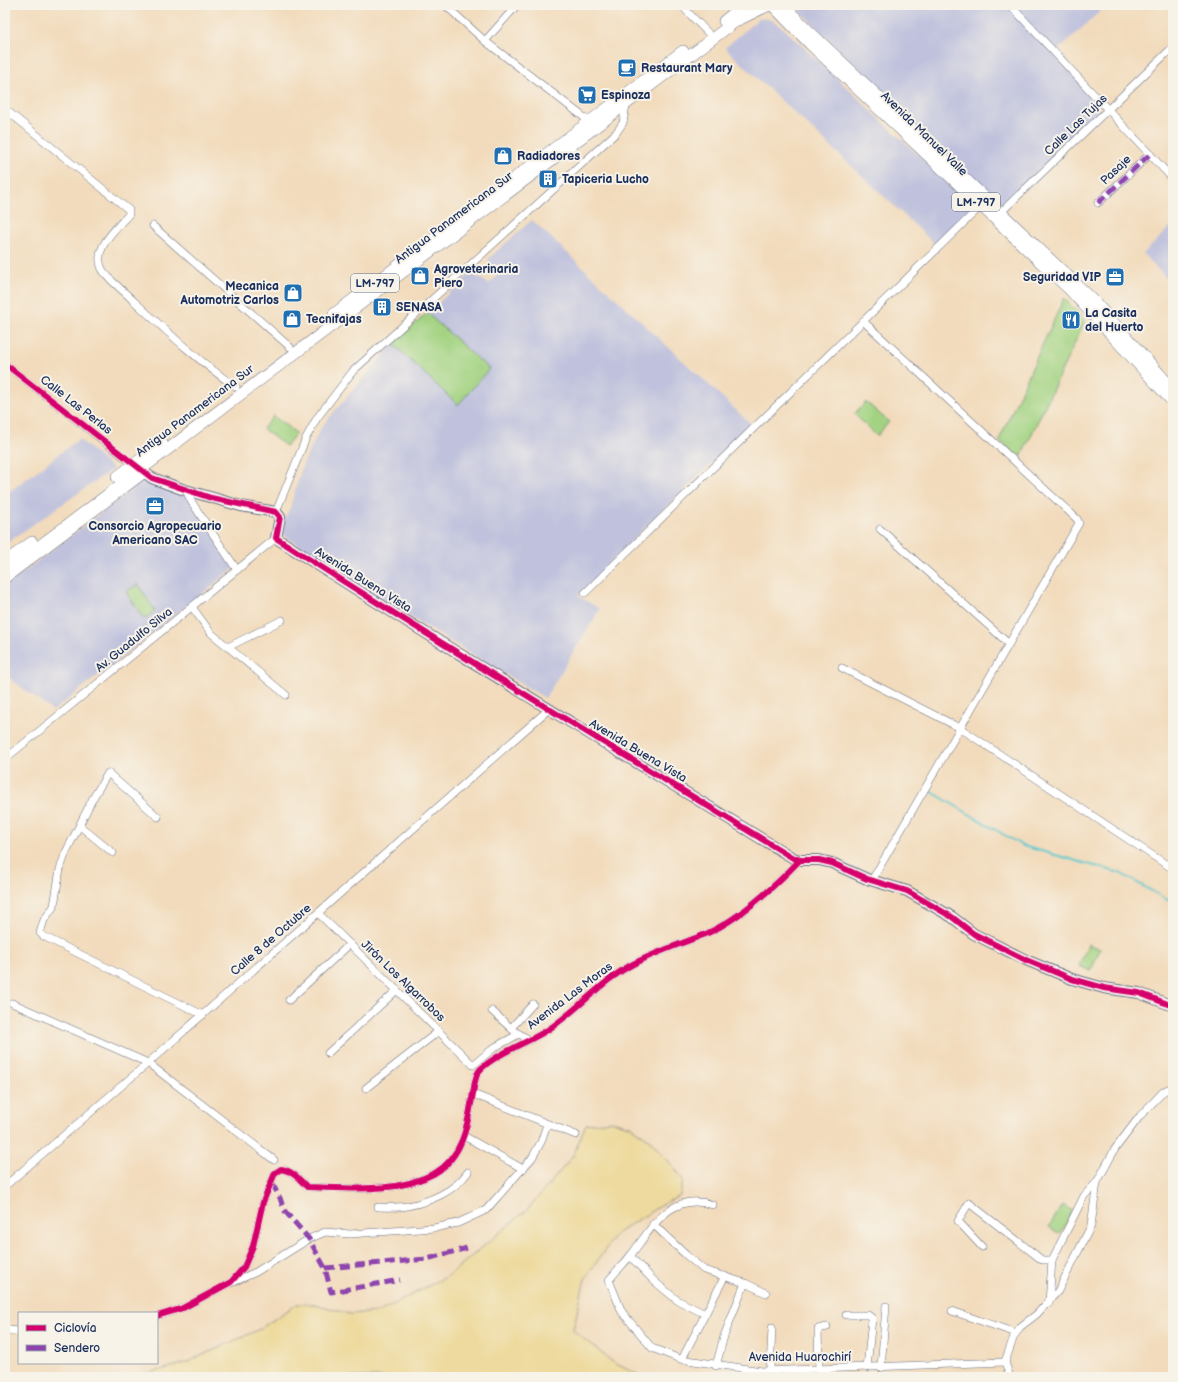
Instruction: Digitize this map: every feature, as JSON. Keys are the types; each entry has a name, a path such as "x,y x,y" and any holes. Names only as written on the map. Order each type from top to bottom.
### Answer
{"main road":[{"name":"Antigua Panamericana Sur","path":"139,469 236,387 626,105 640,89 744,5"},
{"name":"Antigua Panamericana Sur","path":"5,572 12,560 139,469 590,122 640,89 736,21 775,5"},
{"name":"Avenida Manuel Valle","path":"775,5 997,216 1070,290 1173,402"},
{"name":"Avenida Manuel Valle","path":"804,32 981,206 997,216 1092,299 1173,389"}],"street":[{"path":"445,5 485,41 590,122"},
{"path":"485,41 517,5"},
{"path":"681,5 708,33"},
{"path":"1010,5 1173,179"},
{"name":"Calle Las Tujas","path":"997,216 1173,47"},
{"path":"276,512 306,437 317,418 353,371 616,133 623,123 626,105"},
{"path":"5,109 128,208 129,214 109,236 100,251 102,269 112,281 187,350 212,371 236,387"},
{"name":"Pasaje","path":"1098,203 1150,154"},
{"path":"585,592 981,206"},
{"path":"153,226 290,347"},
{"path":"863,321 1078,521 1077,529 1008,643 872,880"},
{"name":"Calle Las Perlas","path":"5,364 139,469"},
{"path":"5,580 139,469 152,478 186,490 241,506 276,512 280,517 276,538"},
{"path":"186,490 191,501 237,570"},
{"path":"880,529 1008,643"},
{"name":"Av. Guadulfo Silva","path":"5,759 276,538"},
{"name":"Avenida Buena Vista","path":"276,538 549,709 793,858 832,863 872,880 907,891 952,917 974,934 1032,963 1072,979 1104,988 1139,993 1173,1006"},
{"path":"192,607 211,633 286,695"},
{"path":"228,647 282,620"},
{"path":"842,668 960,728 1173,870"},
{"name":"Calle 8 de Octubre","path":"5,1186 203,1015 549,709"},
{"path":"158,817 108,773 93,798 60,869 54,906 44,920 40,933 43,936 203,1015"},
{"path":"80,826 113,854"},
{"name":"Avenida Las Moras","path":"158,1316 183,1308 224,1286 231,1282 244,1267 253,1246 263,1202 275,1173 281,1169 293,1173 307,1187 382,1188 416,1181 436,1172 460,1148 468,1123 478,1072 483,1067 509,1050 549,1029 570,1013 606,981 635,963 710,932 749,907 800,860"},
{"name":"Jirón Los Algarrobos","path":"318,913 473,1065 495,1047 519,1034"},
{"path":"289,1000 350,944"},
{"path":"328,1053 397,990"},
{"path":"12,1003 148,1063 274,1160"},
{"path":"511,1028 533,1004"},
{"path":"492,1011 511,1028 530,1040"},
{"path":"366,1088 439,1031"},
{"path":"1048,1303 1052,1260 1084,1196 1097,1182 1115,1149 1140,1116 1164,1092 1173,1087"},
{"path":"473,1094 576,1136"},
{"path":"224,1286 256,1272 309,1239 325,1232 350,1234 385,1233 434,1228 458,1223 486,1210 523,1169 542,1142 546,1124"},
{"path":"464,1136 523,1169"},
{"path":"378,1208 407,1206 438,1196 460,1183 468,1172"},
{"path":"1010,1377 1005,1362 1016,1333 1020,1326 1048,1303 1058,1291 1091,1226 1097,1182"},
{"path":"705,1314 677,1300 654,1281 630,1256 653,1224 667,1210 685,1203 703,1202 713,1206"},
{"path":"982,1247 958,1221 970,1203 1042,1260 1052,1260"},
{"path":"653,1224 704,1270 745,1283 766,1293"},
{"name":"Avenida Huarochirí","path":"630,1256 610,1278 609,1283 622,1312 652,1348 682,1359 716,1366 770,1370 881,1368 1005,1362"},
{"path":"682,1359 725,1276"},
{"path":"716,1366 724,1336 745,1283"},
{"path":"881,1368 886,1306"},
{"path":"952,1311 1016,1333"},
{"path":"846,1315 868,1315 872,1318 867,1368"},
{"path":"820,1369 818,1329 827,1327"},
{"path":"770,1370 772,1328"},
{"path":"5,1330 18,1331"}],"shaded area":[{"path":"793,5 1107,5 1059,49 1100,111 1006,202 992,200"},
{"path":"768,18 781,26 974,207 936,245 725,48 758,19"},
{"path":"532,220 752,425 653,519 578,596 600,609 545,698 335,572 315,556 282,534 280,527 290,508 303,464 322,426 393,344 458,405 489,369 427,313 471,273 489,284 497,276 488,259"},
{"path":"1173,224 1173,285 1143,254"},
{"path":"79,439 113,469 5,544 5,495"},
{"path":"143,481 195,498 196,507 237,566 53,711 5,675 5,586"}],"green space":[{"path":"1064,298 1085,321 1020,459 999,440"},
{"path":"427,313 489,369 458,405 393,344"},
{"path":"866,402 889,422 877,436 854,414"},
{"path":"273,416 296,433 286,446 263,429"},
{"path":"138,584 155,611 144,619 126,592"},
{"path":"1088,944 1100,949 1091,971 1079,966"},
{"path":"1062,1205 1073,1211 1060,1234 1049,1227"}],"sand":[{"path":"611,1121 630,1126 650,1140 677,1171 683,1181 680,1196 663,1204 616,1234 585,1279 573,1330 614,1363 639,1375 639,1377 134,1377 183,1364 258,1330 297,1304 315,1304 349,1314 379,1312 449,1275 527,1210 573,1156 586,1124"}],"waterway":[{"path":"927,789 1023,846 1120,873 1173,903"}],"marked path":[{"path":"1098,203 1150,154"},
{"path":"272,1183 280,1198 284,1210 309,1239 325,1268 331,1292 400,1280"},
{"path":"325,1268 427,1259 467,1248"}],"cycle path":[{"path":"5,364 152,478 211,498 276,512 280,517 276,538 469,660 793,858 800,860 819,860 832,863 867,879 907,891 952,917 974,934 1026,960 1072,979 1104,988 1139,993 1173,1006"},
{"path":"158,1316 183,1308 231,1282 244,1267 253,1246 263,1202 275,1173 281,1169 285,1170 296,1176 307,1187 356,1189 389,1187 405,1184 420,1180 435,1173 445,1166 458,1148 463,1138 476,1078 480,1069 507,1051 549,1029 601,986 623,970 653,955 720,927 745,910 769,890 800,860"}],"place":[{"name":"Restaurant Mary","path":"627,68"},
{"name":"Espinoza","path":"587,95"},
{"name":"Radiadores","path":"503,156"},
{"name":"Tapiceria Lucho","path":"548,179"},
{"name":"Agroveterinaria Piero","path":"420,276"},
{"name":"Seguridad VIP","path":"1115,277"},
{"name":"Mecanica Automotriz Carlos","path":"293,293"},
{"name":"SENASA","path":"382,307"},
{"name":"Tecnifajas","path":"292,319"},
{"name":"La Casita del Huerto","path":"1071,320"},
{"name":"Consorcio Agropecuario Americano SAC","path":"155,506"}]}
